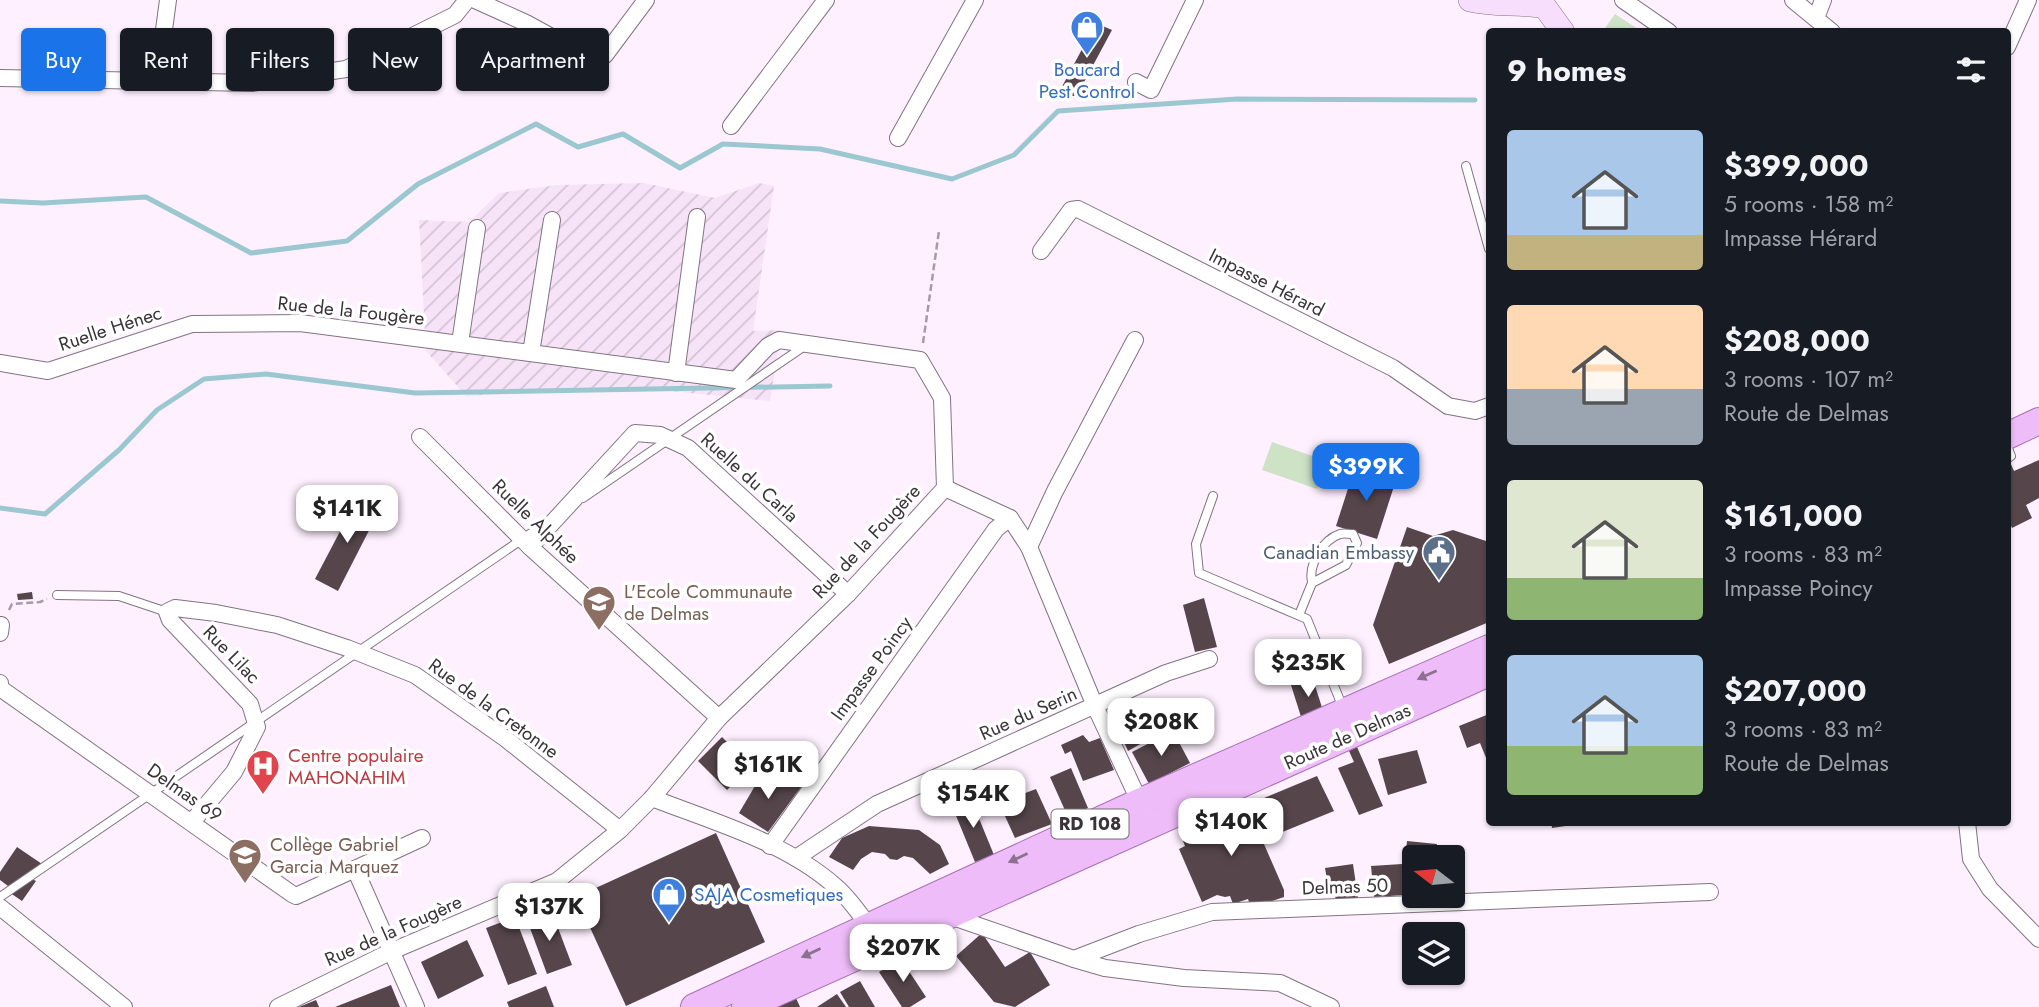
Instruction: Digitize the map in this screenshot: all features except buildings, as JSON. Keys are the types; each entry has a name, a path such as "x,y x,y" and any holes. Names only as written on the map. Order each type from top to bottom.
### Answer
{"main road":[{"path":"2011,415 2039,403"},
{"path":"2011,434 2039,421"},
{"name":"Route de Delmas","path":"694,1007 876,935 1349,722 1486,650"},
{"name":"Route de Delmas","path":"1349,722 1486,674"},
{"name":"Route de Delmas","path":"745,1007 876,935 950,916 1144,813"}],"street":[{"path":"164,28 168,0"},
{"path":"212,83 252,83 346,69 455,15 467,0"},
{"path":"475,0 526,23 590,58 605,55 646,0"},
{"path":"731,126 826,0"},
{"path":"898,138 975,0"},
{"path":"1136,82 1151,90 1195,0"},
{"path":"1470,0 1500,5 1551,4 1561,28"},
{"path":"1623,0 1664,28"},
{"path":"1793,0 1827,28"},
{"path":"1816,18 1823,0"},
{"path":"2011,38 2028,0"},
{"path":"0,78 120,81"},
{"name":"Impasse Hérard","path":"1041,251 1071,210 1078,209 1393,369 1448,406 1475,411 1486,407"},
{"path":"676,373 697,217"},
{"path":"531,353 552,220"},
{"path":"460,343 477,228"},
{"name":"Rue de la Fougère","path":"191,324 300,323 736,380 779,340 920,360 942,398 945,488 848,594 719,718 652,798 620,831 558,881 391,951 278,1007"},
{"name":"Ruelle Hénec","path":"0,363 48,371 191,324"},
{"path":"1028,547 1135,341"},
{"name":"Ruelle du Carla","path":"530,547 635,433 660,435 688,448 848,594"},
{"name":"Ruelle Alphée","path":"420,437 530,547 719,718"},
{"path":"945,488 1010,518 1028,547 1095,706 1144,813"},
{"name":"Impasse Poincy","path":"770,846 996,529 1010,518"},
{"name":"Rue de la Cretonne","path":"167,612 175,608 202,611 278,625 415,675 506,739 620,831"},
{"name":"Rue Lilac","path":"167,612 170,620 250,704 257,727 234,772 192,822"},
{"path":"0,633 1,625"},
{"name":"Rue du Serin","path":"796,858 877,804 1166,673 1209,659"},
{"name":"Delmas 69","path":"0,683 0,688 296,896 422,838"},
{"path":"652,798 796,858 837,887 876,935"},
{"path":"1967,826 1971,859 1990,889 2039,939"},
{"path":"355,869 416,1007"},
{"name":"Delmas 50","path":"1074,959 1139,934 1212,912 1710,892"},
{"path":"0,907 124,1007"},
{"path":"950,916 1105,968 1184,978 1280,983 1331,1007"}],"lane":[{"path":"1466,166 1486,238"},
{"path":"0,897 807,344"},
{"path":"1213,496 1196,544 1199,573 1307,619 1349,722"},
{"path":"1298,615 1312,583 1310,573 1315,558 1324,545 1340,534 1353,534 1357,543 1346,565 1312,583"},
{"path":"57,595 119,596 167,612"}],"path":[{"path":"920,360 939,231"},
{"path":"1,625 12,604 40,602 57,595"}],"shaded area":[{"path":"644,183 715,198 759,183 774,186 753,331 781,330 770,401 631,387 466,396 426,351 419,220 469,222 499,193 557,185"}],"green space":[{"path":"1615,14 1636,28 1605,28"},
{"path":"1272,442 1327,461 1317,489 1262,470"}],"waterway":[{"path":"0,201 43,203 146,197 251,253 347,241 418,184 536,124 578,147 623,134 680,168 723,144 820,149 952,179 1014,155 1058,111 1237,99 1475,100"},
{"path":"0,508 45,514 119,450 157,410 204,379 266,374 415,393 830,386"}],"place":[{"name":"Boucard Pest Control","path":"1087,57"},
{"name":"Canadian Embassy","path":"1439,582"},
{"name":"L'Ecole Communaute de Delmas","path":"599,632"},
{"name":"Centre populaire MAHONAHIM","path":"263,796"},
{"name":"Collège Gabriel Garcia Marquez","path":"245,885"},
{"name":"SAJA Cosmetiques","path":"669,924"}]}
